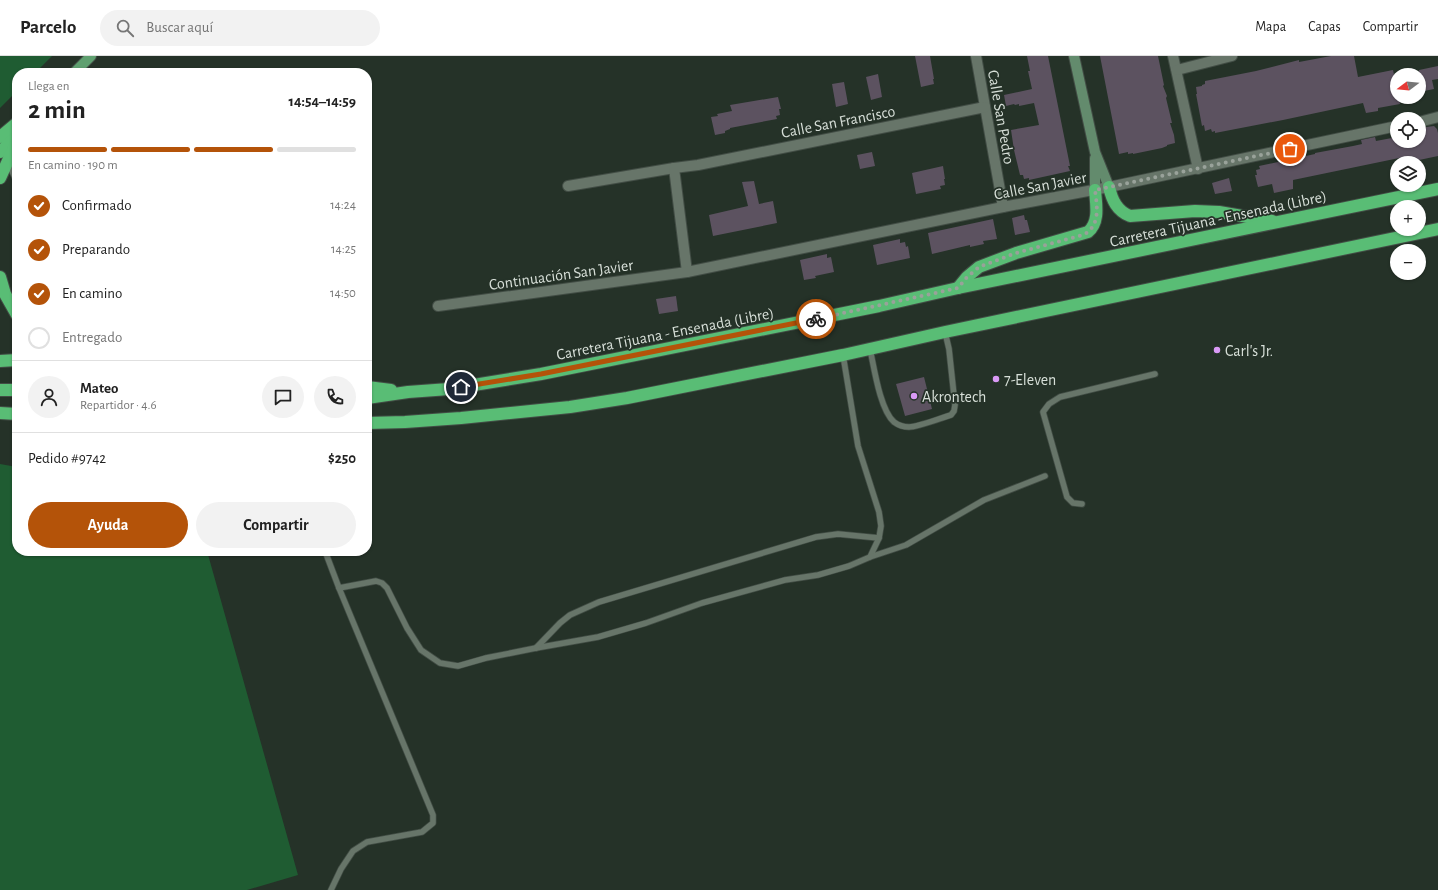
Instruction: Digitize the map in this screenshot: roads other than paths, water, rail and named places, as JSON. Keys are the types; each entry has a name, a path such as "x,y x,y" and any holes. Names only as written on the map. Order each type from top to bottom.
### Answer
{"highway":[{"path":"0,137 12,127"},
{"path":"0,178 4,156 12,144"},
{"path":"4,156 12,147"},
{"path":"1109,187 1116,206 1124,214 1130,216 1195,211 1219,212 1279,222"},
{"name":"Carretera Tijuana - Ensenada (Libre)","path":"372,397 408,392 449,389 541,374 879,306 958,288 1438,188"},
{"path":"958,288 967,277 979,267 1016,253 1088,232 1092,229 1096,218 1095,190"},
{"path":"372,423 461,418 620,400 843,355 945,332 1438,229"},
{"path":"0,278 5,294 12,306"},
{"path":"0,361 12,360"},
{"path":"372,388 408,392"},
{"path":"0,390 12,390"},
{"path":"0,413 12,414"}],"main road":[{"path":"79,68 92,56"}],"street":[{"name":"Calle San Pedro","path":"976,56 1003,207"},
{"path":"1074,56 1095,152 1109,187"},
{"path":"1173,56 1198,169"},
{"path":"1177,70 1232,56"},
{"name":"Calle San Francisco","path":"568,186 698,165 984,107"},
{"path":"1426,120 1438,117"},
{"name":"Calle San Javier","path":"687,272 1003,207 1198,169 1390,128"},
{"path":"1095,152 1095,190"},
{"path":"674,168 687,272"},
{"name":"Continuación San Javier","path":"438,306 687,272"}],"lane":[{"path":"4,156 12,172"},
{"path":"870,349 880,392 888,414 894,422 909,427 951,415 954,411 955,405 949,350 945,332"},
{"path":"843,355 858,446 879,512 881,526 879,538 870,557"},
{"path":"1082,504 1073,503 1067,497 1043,412 1049,404 1060,397 1155,374"},
{"path":"338,588 376,581 382,583 387,588 407,628 421,650 440,663 458,666 486,658 598,637 646,623 671,613 722,597 785,580 818,575 849,566 906,545 984,500 1045,476"},
{"path":"536,648 560,623 570,616 599,602 816,538 838,534 879,538"},
{"path":"327,556 338,588 433,815 433,823 422,832 367,842 353,851 340,869 330,890"}],"place":[{"name":"Carl's Jr.","path":"1217,350"},
{"name":"7-Eleven","path":"996,379"},
{"name":"Akrontech","path":"914,396"}]}
